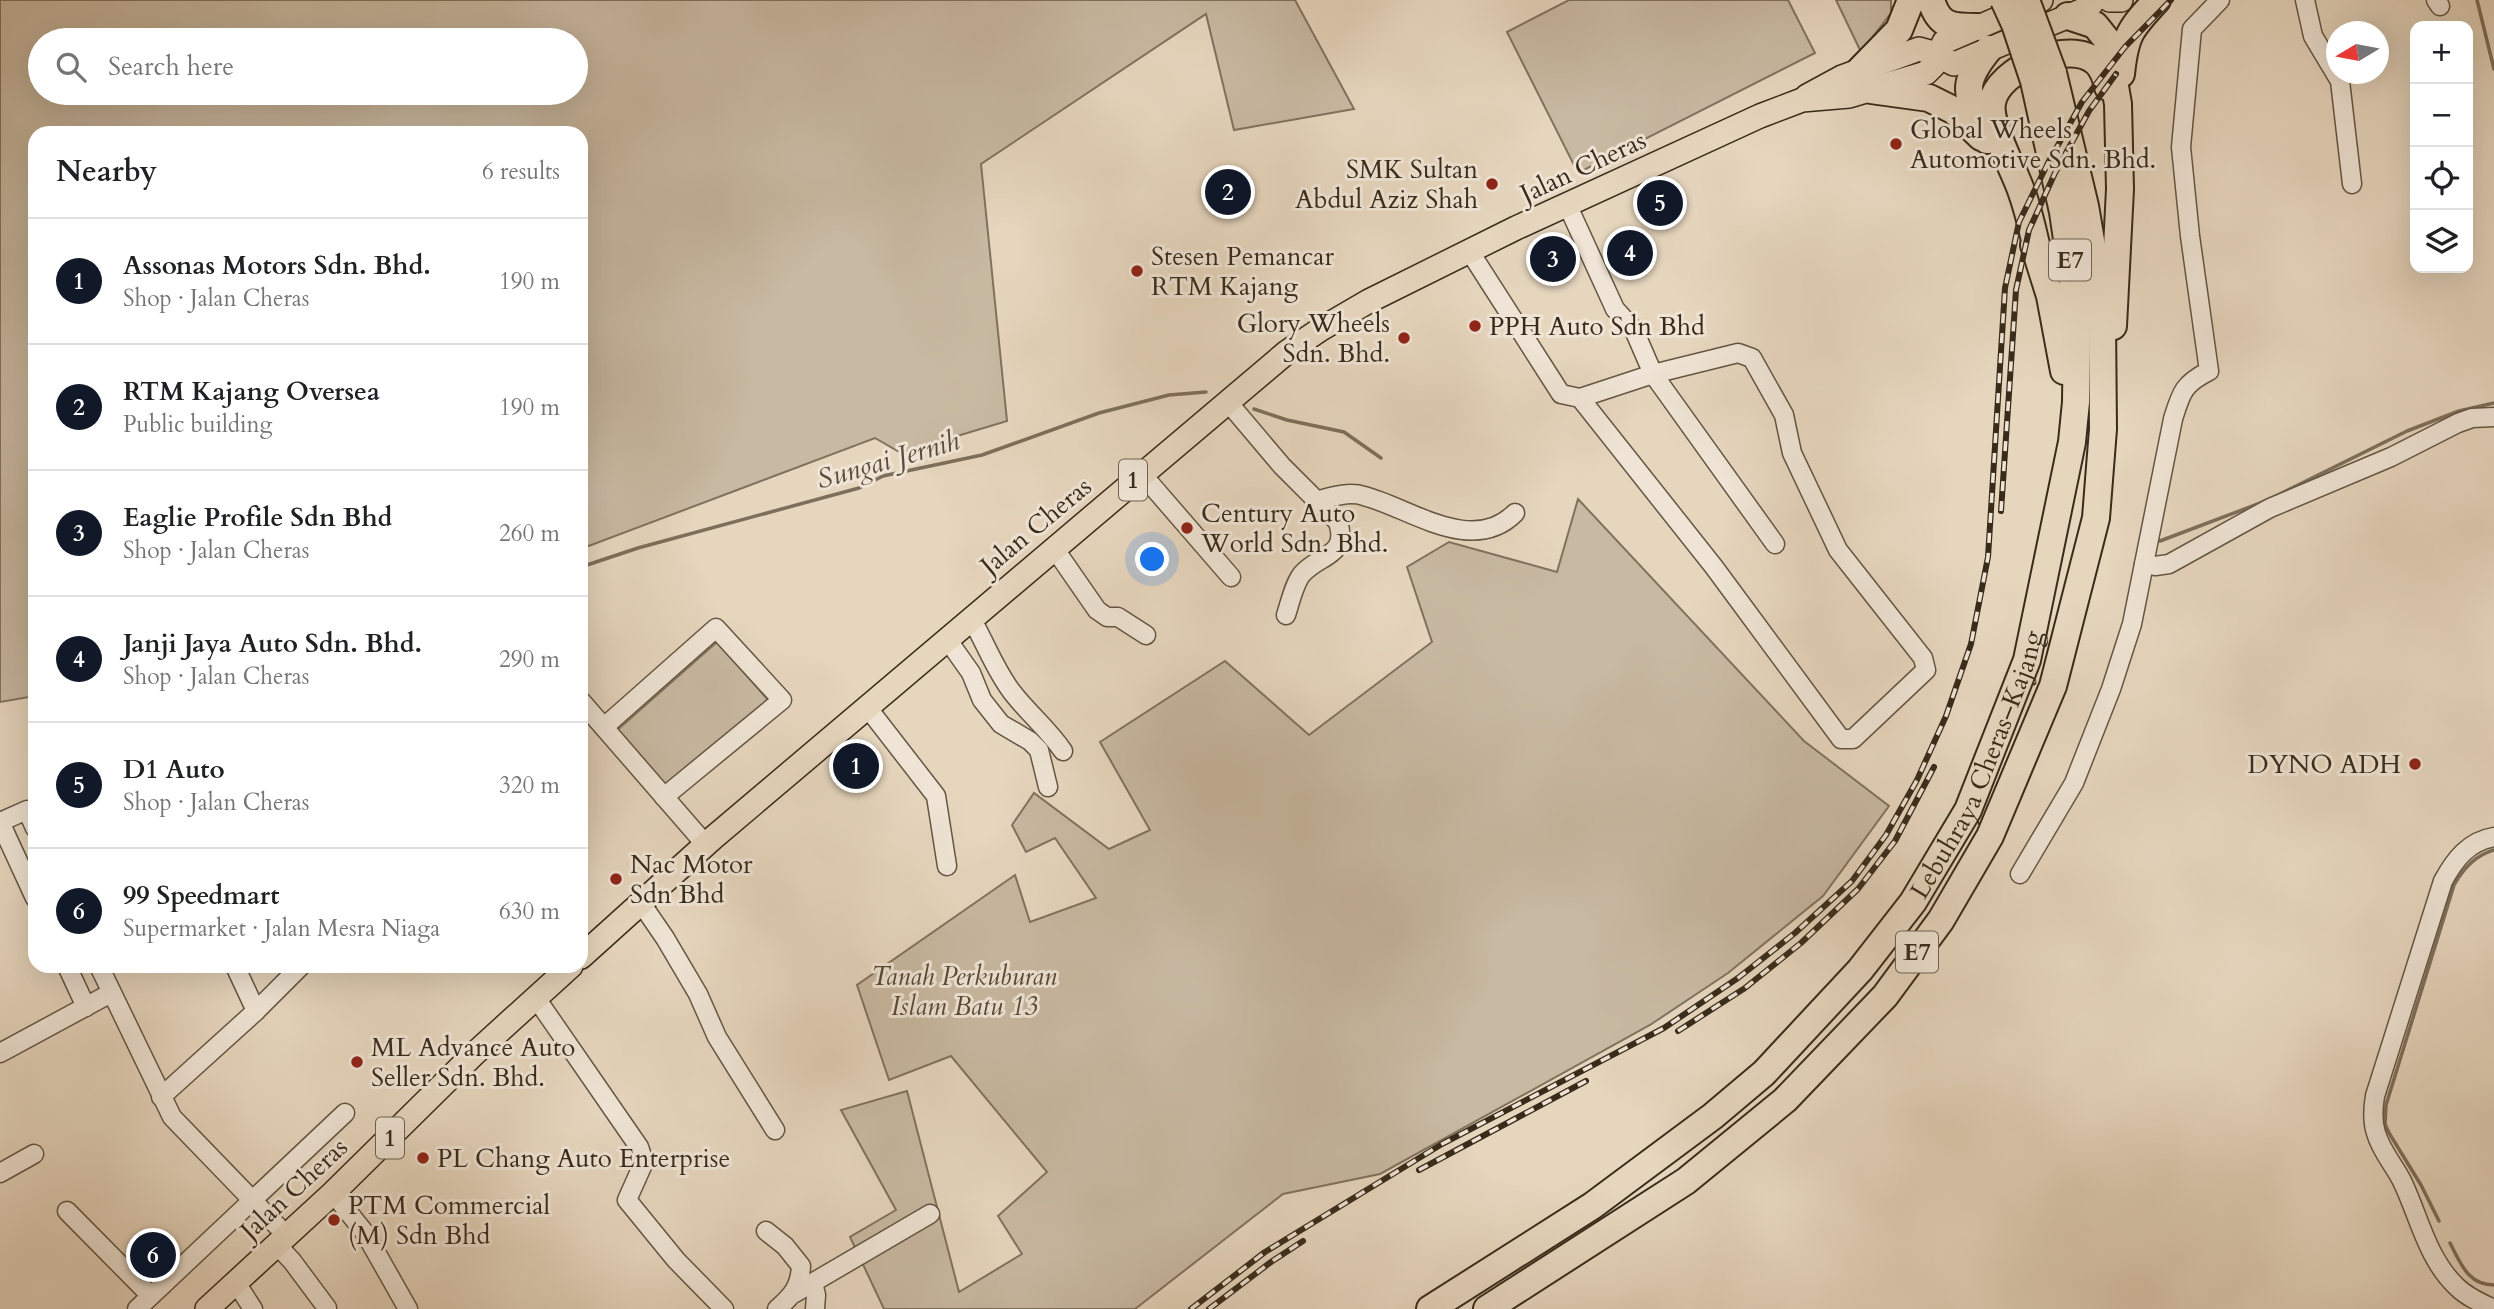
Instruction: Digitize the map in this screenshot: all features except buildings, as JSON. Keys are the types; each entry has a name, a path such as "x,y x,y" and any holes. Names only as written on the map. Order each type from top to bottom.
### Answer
{"highway":[{"path":"1911,0 1899,30 1866,80 1929,98 1954,110 1989,146"},
{"path":"1931,0 1941,20 1983,38 1968,87 1989,146 2017,200 2040,260"},
{"name":"Lebuhraya Cheras–Kajang","path":"1430,1309 1592,1206 1713,1116 1764,1073 1860,970 1913,902 1968,810 2027,660 2072,442 2078,367 2071,266 2044,77 2004,0"},
{"name":"Lebuhraya Cheras–Kajang","path":"1487,1309 1686,1181 1785,1100 1885,996 1941,920 1990,836 2053,686 2096,518 2104,429 2102,321 2085,206 2044,77 2025,0"},
{"path":"2104,429 2117,291 2120,189 2118,104 2124,44 2136,22 2157,0"},
{"path":"2068,16 2095,25 2107,40 2118,104"},
{"path":"2072,442 2058,334 2040,260 2023,195 1993,120 1992,103 1998,87 2009,76 2029,64 2058,54 2076,54 2095,61 2105,74 2111,100 2120,189"}],"main road":[{"name":"Jalan Cheras","path":"1983,38 2041,0"},
{"name":"Jalan Cheras","path":"588,951 706,845 1141,473 1287,352 1321,329 1369,301 1567,204 1760,116 1802,100 1849,96 1866,80 1926,73 1934,65 1944,42 1983,38 2068,16 2088,8 2094,0"},
{"path":"2110,0 2121,0"},
{"name":"Jalan Cheras","path":"207,1309 333,1193 473,1055 563,973"}],"street":[{"path":"2020,874 2074,783 2099,720 2132,624 2172,419 2182,391 2192,379 2209,371 2190,236 2181,147 2192,30 2220,0"},
{"path":"2305,0 2313,36 2340,81 2351,184"},
{"path":"1567,204 1615,309 1634,330 1653,374 1775,544"},
{"path":"1470,252 1561,394 1580,398 1653,374 1738,353 1752,358 1784,415 1792,453 1838,550 1923,658 1926,670 1853,739 1841,739 1714,567 1580,398"},
{"path":"1227,401 1282,466 1338,522 1342,541 1336,549 1301,575 1286,615"},
{"path":"2144,565 2169,564 2270,509 2391,457 2459,423 2472,418 2494,417"},
{"path":"1141,473 1231,577"},
{"path":"1316,501 1342,495 1362,495 1433,523 1463,531 1506,523 1516,513"},
{"path":"1054,548 1097,610 1107,617 1118,617 1146,635"},
{"path":"971,618 1010,690 1063,751"},
{"path":"604,727 716,628 782,700 664,797"},
{"path":"947,639 971,673 982,701 1001,724 1030,741 1039,750 1048,787"},
{"path":"867,707 936,796 947,866"},
{"path":"588,709 706,845"},
{"path":"28,812 27,810 0,822 28,883"},
{"path":"2494,837 2474,842 2444,881 2375,1096 2373,1118 2380,1143 2401,1180 2419,1226 2437,1261 2456,1286 2494,1309"},
{"path":"641,903 665,938 698,994 717,1037 775,1130"},
{"path":"69,973 86,1007"},
{"path":"102,973 172,1116 253,1202 327,1308"},
{"path":"238,973 256,1011"},
{"path":"161,1097 294,973"},
{"path":"0,1054 111,993"},
{"path":"536,998 639,1147 644,1162 628,1200 676,1260 724,1309"},
{"path":"137,1309 345,1113"},
{"path":"0,1173 34,1154"},
{"path":"333,1193 365,1233 408,1309"},
{"path":"66,1212 150,1295"},
{"path":"777,1309 795,1293 930,1214"},
{"path":"766,1231 785,1246 801,1266 801,1278 795,1293"},
{"path":"235,1281 253,1309"},
{"path":"813,1283 815,1309"}],"green space":[{"path":"0,0 1295,0 1354,109 1234,130 1206,14 981,164 1007,421 901,453 875,438 588,546 588,126 28,126 28,697 0,702"},
{"path":"1569,0 1788,0 1815,53 1578,173 1507,32"},
{"path":"1836,0 1891,0 1891,13 1861,52"},
{"name":"Tanah Perkuburan Islam Batu 13","path":"1578,499 1804,741 1889,806 1823,896 1728,973 1650,1025 1380,1174 1283,1194 1135,1309 884,1309 850,1237 896,1210 841,1110 907,1091 959,1292 1022,1254 998,1216 1047,1172 951,1056 889,1080 857,985 1015,875 1030,922 1096,898 1055,838 1026,852 1012,825 1034,793 1109,849 1150,830 1100,742 1225,661 1309,735 1432,642 1407,567 1449,542 1557,572"},
{"path":"717,642 769,701 666,791 615,732"}],"waterway":[{"path":"2477,0 2494,69"},
{"name":"Sungai Jernih","path":"588,565 638,548 859,488 883,476 982,455 1099,413 1169,395 1206,392"},
{"path":"2270,499 2407,431 2459,411 2494,403"},
{"name":"Sungai Jernih","path":"1254,409 1287,420 1344,432 1381,458"},
{"path":"2160,541 2263,502"},
{"path":"2439,1221 2421,1185 2389,1133 2385,1124 2386,1105 2454,885 2471,863 2494,850"},
{"path":"2450,1243 2466,1272 2478,1281 2494,1285"}],"railway":[{"path":"1191,1309 1265,1252 1442,1144 1664,1028 1738,978 1795,933 1852,881 1886,835 1917,780 1946,716 1971,644 1988,557 2005,288 2019,222 2082,102 2125,47 2171,0"},
{"path":"2001,511 2016,290 2029,230 2055,173 2089,111 2116,74"},
{"path":"1678,1031 1745,988 1801,943 1858,889 1895,841 1934,767"},
{"path":"1419,1170 1586,1081"},
{"path":"1209,1309 1303,1241"}],"place":[{"name":"Global Wheels Automotive Sdn. Bhd.","path":"1896,144"},
{"name":"SMK Sultan Abdul Aziz Shah","path":"1492,184"},
{"name":"RTM Kajang Oversea","path":"1228,192"},
{"name":"D1 Auto","path":"1660,203"},
{"name":"Janji Jaya Auto Sdn. Bhd.","path":"1630,253"},
{"name":"Eaglie Profile Sdn Bhd","path":"1553,259"},
{"name":"Stesen Pemancar RTM Kajang","path":"1137,271"},
{"name":"PPH Auto Sdn Bhd","path":"1475,326"},
{"name":"Glory Wheels Sdn. Bhd.","path":"1404,338"},
{"name":"Century Auto World Sdn. Bhd.","path":"1187,528"},
{"name":"DYNO ADH","path":"2415,764"},
{"name":"Assonas Motors Sdn. Bhd.","path":"856,766"},
{"name":"Nac Motor Sdn Bhd","path":"616,879"},
{"name":"ML Advance Auto Seller Sdn. Bhd.","path":"357,1062"},
{"name":"PL Chang Auto Enterprise","path":"423,1158"},
{"name":"PTM Commercial (M) Sdn Bhd","path":"334,1220"},
{"name":"99 Speedmart","path":"153,1255"}]}
